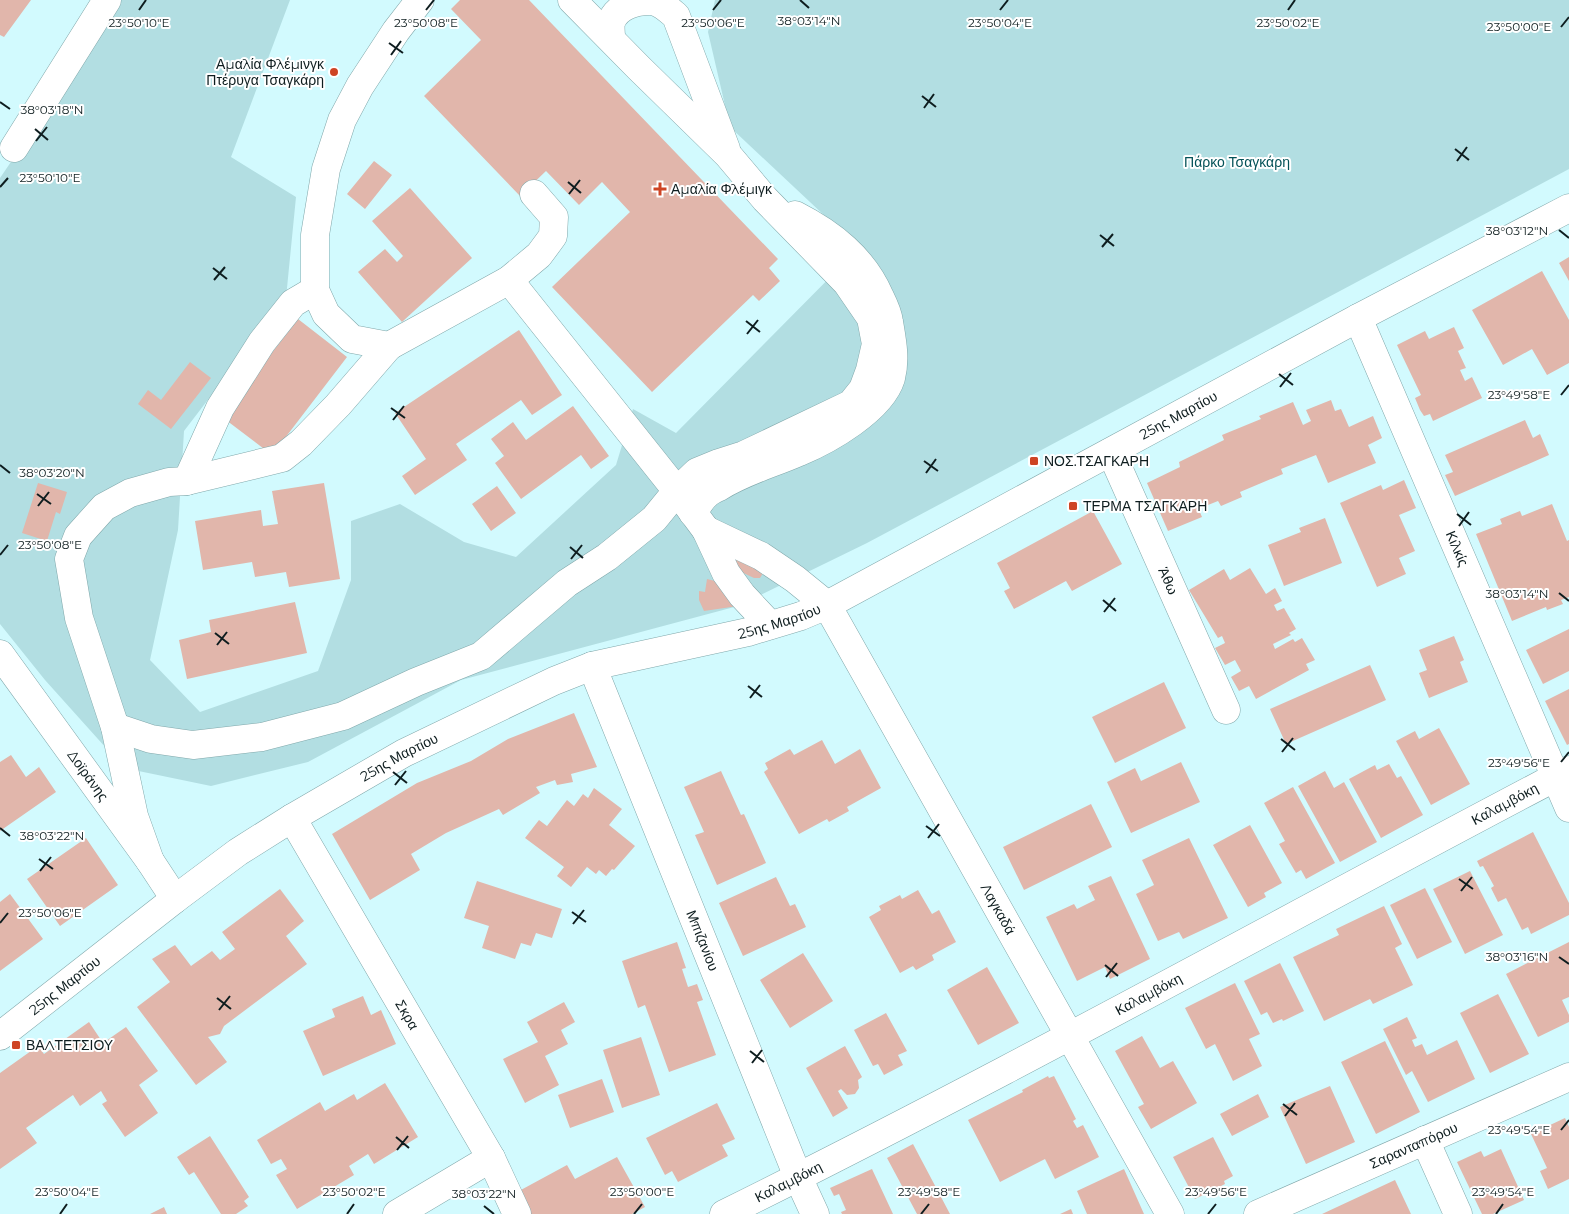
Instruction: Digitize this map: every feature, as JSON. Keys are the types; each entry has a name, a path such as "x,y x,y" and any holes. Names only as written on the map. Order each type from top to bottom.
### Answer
{"street":[{"path":"14,148 107,0"},
{"path":"389,346 352,339 326,314 315,290 315,235 326,169 342,120 365,78 396,31 420,0"},
{"path":"115,727 151,739 193,745 262,737 343,716 416,682 481,656 567,583 607,557 654,519 677,491 697,472 744,454 851,404 863,389 876,344 871,318 847,283 765,199 728,155 572,0"},
{"path":"611,38 610,24 616,12 625,4 652,1 664,6 676,16 728,155"},
{"path":"150,861 134,816 115,727 79,618 69,559 78,536 104,507 130,493 169,482 187,481 282,458 301,443 332,412 389,346 509,280 540,255 553,236 554,217 534,194"},
{"path":"699,522 706,494 764,465 799,452 838,431 864,414 880,398 890,378 894,353 888,314 874,283 861,263 836,241 800,217 765,199"},
{"name":"25ης Μαρτίου","path":"0,1036 175,898 238,852 292,818 404,754 554,681 592,666 748,632 801,616 827,605 1358,318 1569,208"},
{"path":"509,280 677,491 699,522 726,573 742,595 770,625"},
{"path":"187,481 220,408 262,342 293,303 315,290"},
{"name":"Κιλκίς","path":"1358,318 1562,774 1569,808"},
{"name":"Άθω","path":"1111,452 1226,710"},
{"path":"699,522 761,556 795,579 827,605"},
{"name":"Λαγκαδά","path":"827,605 1170,1214"},
{"name":"Δοϊράνης","path":"0,654 175,898"},
{"name":"Μπιζανίου","path":"592,666 798,1177 815,1214"},
{"name":"Καλαμβόκη","path":"724,1214 798,1177 1562,774"},
{"name":"Σκρα","path":"292,818 491,1158 517,1214"},
{"name":"Σαρανταπόρου","path":"1258,1214 1569,1076"},
{"path":"1425,1140 1458,1214"},
{"path":"397,1214 491,1158"}],"green space":[{"name":"Πάρκο Τσαγκάρη","path":"121,0 290,0 231,157 296,197 286,298 184,431 178,530 150,660 200,712 318,671 351,580 351,521 400,504 464,542 516,557 616,465 633,409 676,433 859,248 730,127 708,32 715,0 1569,0 1569,169 867,543 738,606 461,680 308,762 211,786 124,768 45,680 0,624 0,178"}],"building":[{"path":"0,0 31,0 4,37 0,35"},
{"name":"Αμαλία Φλέμιγκ","path":"460,0 529,0 778,259 769,268 780,281 759,301 753,295 652,392 552,287 630,212 602,182 579,205 546,171 520,196 424,96 481,40 451,9"},
{"path":"374,161 392,175 365,209 347,194"},
{"path":"410,188 472,258 402,322 358,272 385,249 397,262 403,256 372,221"},
{"path":"1569,257 1569,281 1559,263"},
{"path":"1542,271 1569,320 1569,363 1547,375 1532,349 1503,365 1472,310"},
{"path":"298,319 347,357 272,455 222,417"},
{"path":"1454,327 1464,348 1458,351 1466,368 1460,370 1465,381 1472,377 1482,398 1433,421 1430,414 1424,416 1420,410 1415,398 1421,395 1397,345 1425,331 1429,339"},
{"path":"519,330 562,395 532,415 521,400 456,444 467,460 415,495 402,476 426,459 395,413"},
{"path":"190,362 211,378 171,429 138,404 148,390 161,400"},
{"path":"1331,400 1335,411 1341,409 1349,427 1373,416 1382,438 1368,445 1376,463 1328,483 1316,455 1281,469 1283,474 1240,492 1242,497 1221,506 1218,501 1203,507 1201,501 1196,503 1202,517 1168,531 1147,483 1180,467 1179,462 1224,440 1222,435 1261,419 1259,416 1293,402 1303,425 1311,421 1306,410"},
{"path":"573,406 609,456 591,469 581,455 521,499 495,463 504,456 491,439 513,422 526,440"},
{"path":"1525,420 1533,438 1540,434 1549,455 1455,496 1445,475 1453,472 1445,455"},
{"path":"1404,480 1416,508 1399,515 1415,551 1399,558 1406,574 1377,587 1340,503 1381,485 1383,490"},
{"path":"38,483 67,492 60,514 56,512 47,541 22,533"},
{"path":"324,483 340,579 289,587 286,572 255,577 252,562 203,570 195,521 261,510 263,526 278,524 272,491"},
{"path":"497,486 516,513 491,531 472,504"},
{"path":"1552,504 1567,541 1569,540 1569,597 1561,600 1563,604 1547,610 1546,607 1512,621 1476,534 1502,524 1500,519 1520,511 1522,516"},
{"path":"1093,511 1122,564 1072,591 1066,581 1014,609 1004,591 1010,588 997,563"},
{"path":"1325,518 1342,563 1284,586 1268,545 1301,532 1299,528"},
{"path":"742,555 763,573 760,578 754,578 737,570 730,559"},
{"path":"1250,568 1266,594 1275,588 1282,601 1274,605 1277,611 1284,608 1296,629 1289,633 1291,635 1273,644 1275,649 1293,639 1295,642 1302,638 1315,660 1306,664 1309,670 1256,699 1249,686 1239,691 1231,677 1241,671 1235,660 1225,665 1215,648 1225,643 1222,636 1218,638 1189,590 1224,569 1230,580"},
{"path":"707,579 727,584 738,606 704,611 699,600 699,591 705,592"},
{"path":"295,602 307,653 187,679 179,640 211,632 209,620"},
{"path":"1569,629 1569,671 1543,684 1526,650"},
{"path":"1454,636 1464,660 1460,662 1468,682 1429,698 1419,673 1427,670 1419,650"},
{"path":"1370,665 1386,700 1286,744 1270,709"},
{"path":"1164,682 1186,728 1115,763 1092,717"},
{"path":"1569,689 1569,744 1567,745 1545,701"},
{"path":"574,713 597,767 571,774 573,782 557,785 555,780 536,787 540,793 503,815 499,809 446,833 411,854 420,870 370,900 332,834 417,783 471,761 508,739"},
{"path":"1439,728 1470,784 1431,805 1396,741 1415,731 1419,739"},
{"path":"822,740 835,764 860,749 881,788 847,807 849,811 829,822 827,819 799,834 764,772 768,769 765,763 790,749 794,755"},
{"path":"11,755 26,777 39,767 56,792 0,831 0,762"},
{"path":"1181,762 1200,802 1131,833 1107,782 1135,768 1141,781"},
{"path":"1389,764 1397,778 1401,776 1423,815 1381,838 1349,779 1375,765 1377,770"},
{"path":"721,771 741,815 744,814 766,863 717,885 695,835 704,832 684,787"},
{"path":"1325,771 1334,788 1344,782 1377,842 1340,862 1298,786"},
{"path":"1293,787 1335,863 1306,879 1301,870 1296,873 1279,844 1285,841 1264,803"},
{"path":"594,788 622,809 609,825 635,846 614,870 612,869 606,876 599,870 596,874 587,867 571,887 557,876 564,867 525,838 539,820 547,826 567,800 574,806 583,794 588,798"},
{"path":"1091,804 1112,847 1024,890 1003,847"},
{"path":"1250,825 1282,883 1264,893 1266,897 1248,907 1213,845"},
{"path":"1533,832 1569,903 1569,915 1531,934 1528,927 1522,930 1506,898 1498,902 1491,888 1494,886 1483,866 1480,867 1477,861"},
{"path":"86,838 118,885 60,926 27,879"},
{"path":"1189,838 1228,918 1183,939 1179,932 1158,941 1136,894 1154,885 1142,860"},
{"path":"1470,871 1503,935 1465,954 1433,889"},
{"path":"1111,876 1150,959 1110,979 1105,967 1077,981 1046,917 1074,904 1077,909 1095,900 1088,886"},
{"path":"776,877 790,906 795,904 806,927 743,956 719,903"},
{"path":"477,881 562,909 552,938 536,933 531,946 521,943 515,959 482,948 489,926 464,918"},
{"path":"1425,888 1452,942 1417,959 1390,905"},
{"path":"280,889 304,921 286,936 307,964 224,1026 220,1034 208,1037 227,1062 196,1085 137,1007 170,982 152,959 175,945 191,966 212,951 220,960 235,949 222,932"},
{"path":"918,890 932,914 939,910 956,942 932,955 934,960 916,970 913,966 900,973 869,917 881,910 879,906 900,895 902,899"},
{"path":"10,894 43,939 0,971 0,902"},
{"path":"1384,906 1402,944 1395,948 1413,985 1373,1004 1370,999 1324,1021 1293,957 1339,935 1336,929"},
{"path":"677,942 686,968 682,969 688,987 697,984 703,1000 697,1002 716,1055 669,1072 645,1005 638,1008 622,961"},
{"path":"1569,942 1569,997 1562,1000 1569,1015 1569,1022 1538,1037 1506,974"},
{"path":"803,953 833,1001 790,1028 760,980"},
{"path":"1280,963 1304,1011 1283,1021 1282,1019 1273,1023 1267,1012 1261,1015 1244,981"},
{"path":"987,967 1019,1023 978,1045 947,990"},
{"path":"1235,983 1260,1034 1249,1039 1262,1066 1233,1081 1215,1044 1206,1049 1185,1008"},
{"path":"1498,994 1529,1054 1490,1073 1460,1013"},
{"path":"363,996 371,1015 381,1010 396,1044 323,1076 303,1031 335,1017 332,1009"},
{"path":"564,1002 575,1022 561,1030 568,1044 545,1056 559,1085 525,1103 503,1059 538,1042 527,1022"},
{"path":"886,1013 907,1051 898,1055 903,1065 884,1075 878,1064 873,1066 854,1030"},
{"path":"1407,1017 1417,1038 1412,1040 1415,1047 1422,1044 1427,1055 1457,1040 1475,1079 1428,1102 1412,1071 1406,1075 1383,1029"},
{"path":"89,1022 103,1043 126,1027 158,1071 139,1085 158,1113 125,1137 102,1104 107,1101 101,1091 80,1106 73,1095 26,1128 37,1143 0,1169 0,1073 38,1046 44,1054"},
{"path":"1142,1036 1160,1068 1173,1061 1197,1103 1151,1129 1138,1107 1144,1104 1115,1051"},
{"path":"641,1037 660,1095 622,1108 603,1050"},
{"path":"1385,1041 1420,1112 1376,1134 1341,1062"},
{"path":"845,1046 862,1077 858,1080 859,1088 855,1094 847,1095 841,1089 838,1091 848,1108 833,1117 806,1068"},
{"path":"1048,1076 1049,1078 1054,1076 1076,1119 1073,1121 1077,1128 1083,1125 1099,1157 1055,1179 1045,1159 1000,1182 968,1120 1023,1092 1022,1090"},
{"path":"602,1079 614,1112 570,1128 558,1095"},
{"path":"385,1083 418,1137 374,1164 368,1154 349,1166 354,1175 297,1209 276,1175 287,1169 281,1159 271,1164 257,1140 320,1102 325,1111 354,1094 357,1100"},
{"path":"1330,1086 1355,1142 1306,1164 1280,1107"},
{"path":"1258,1094 1269,1117 1232,1136 1220,1114"},
{"path":"717,1103 735,1139 722,1145 728,1156 678,1182 672,1171 665,1175 646,1138"},
{"path":"1565,1118 1569,1127 1569,1179 1548,1189 1540,1171 1547,1168 1531,1134"},
{"path":"210,1136 249,1197 244,1201 248,1206 236,1214 221,1214 194,1172 189,1175 177,1157"},
{"path":"1213,1137 1233,1176 1224,1181 1225,1184 1195,1199 1173,1157"},
{"path":"913,1144 950,1214 917,1214 887,1158"},
{"path":"1501,1149 1524,1200 1493,1214 1482,1214 1457,1162 1481,1151 1484,1157"},
{"path":"617,1157 645,1207 632,1214 531,1214 519,1191 567,1165 575,1179"},
{"path":"872,1169 893,1214 842,1214 841,1212 846,1210 839,1194 834,1196 830,1188"},
{"path":"1124,1169 1144,1214 1087,1214 1077,1191"},
{"path":"1395,1180 1411,1214 1322,1214"},
{"path":"164,1207 167,1214 150,1214"},
{"path":"1071,1209 1073,1214 1060,1214"}],"place":[{"name":"Αμαλία Φλέμινγκ Πτέρυγα Τσαγκάρη","path":"334,72"},
{"name":"Αμαλία Φλέμιγκ","path":"660,189"},
{"name":"ΝΟΣ.ΤΣΑΓΚΑΡΗ","path":"1034,461"},
{"name":"ΤΕΡΜΑ ΤΣΑΓΚΑΡΗ","path":"1073,506"},
{"name":"ΒΑΛΤΕΤΣΙΟΥ","path":"16,1045"}]}
